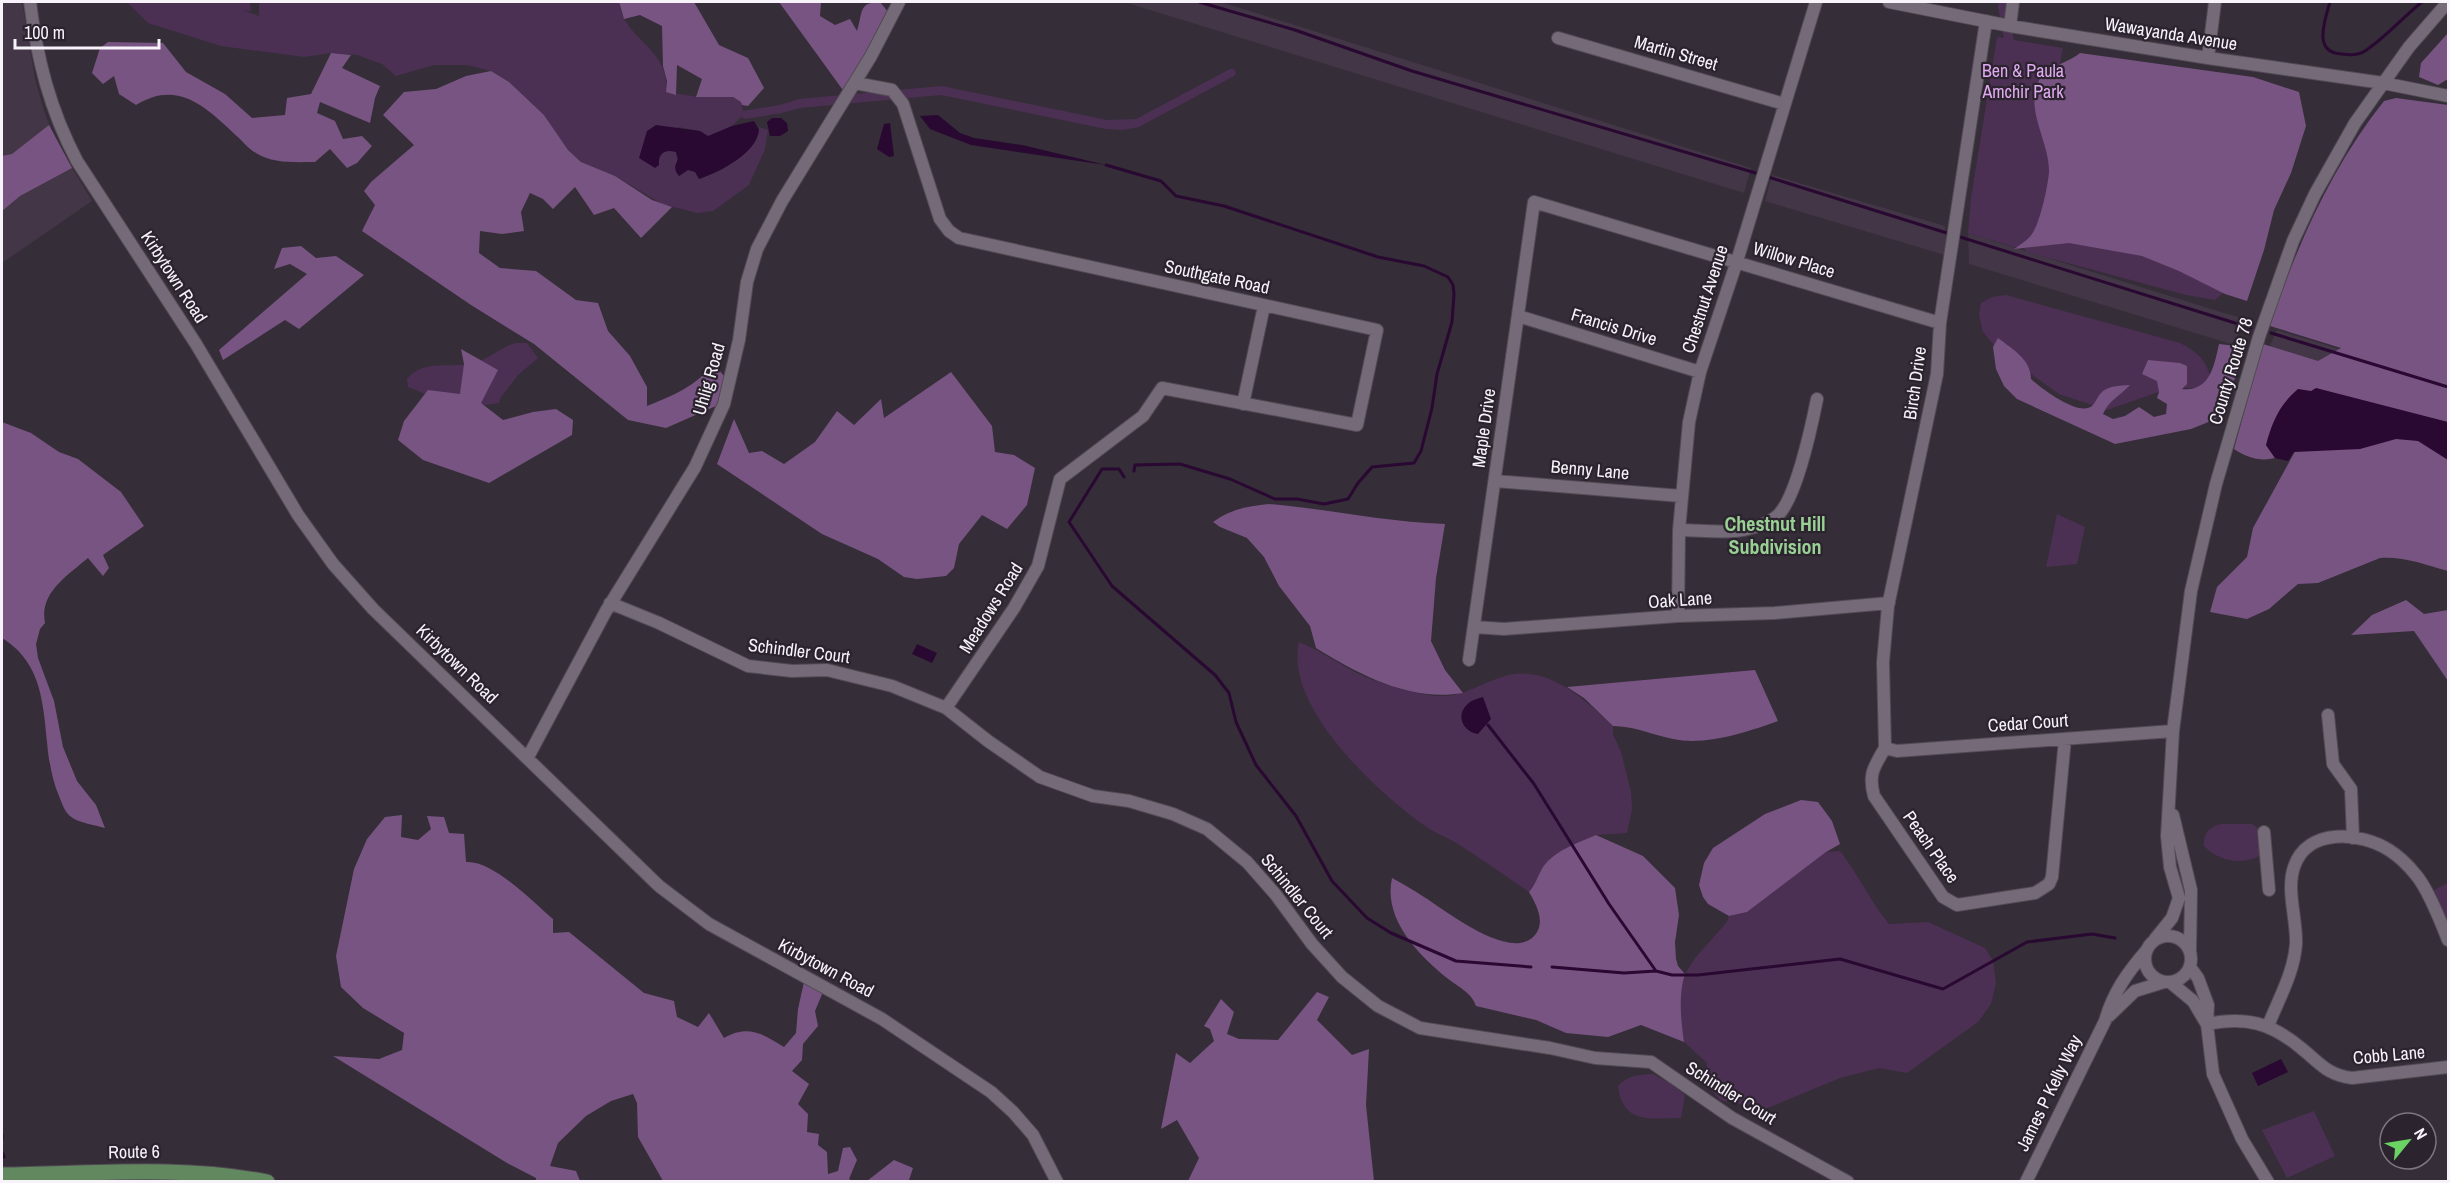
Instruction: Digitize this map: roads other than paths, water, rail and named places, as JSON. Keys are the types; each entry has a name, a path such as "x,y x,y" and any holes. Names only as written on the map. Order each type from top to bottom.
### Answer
{"main road":[{"name":"Route 6","path":"2,1175 158,1171 225,1175 267,1182"}],"street":[{"name":"Kirbytown Road","path":"30,2 43,77 63,135 93,186 215,375 298,515 333,564 362,597 637,865 696,915 891,1025 991,1092 1033,1135 1058,1182"},
{"name":"Uhlig Road","path":"528,757 610,603 695,467 724,404 737,350 747,282 757,249 768,224 855,83 899,2"},
{"name":"Chestnut Avenue","path":"1678,616 1681,496 1689,422 1700,372 1737,261 1816,2"},
{"name":"Wawayanda Avenue","path":"1889,2 2010,26 2383,83 2448,96"},
{"path":"2010,26 2013,2"},
{"path":"2208,58 2215,2"},
{"name":"County Route 78","path":"2155,939 2172,918 2179,898 2168,856 2167,836 2173,731 2191,591 2203,534 2259,337 2285,260 2315,194 2355,123 2409,47 2448,2"},
{"name":"Birch Drive","path":"1886,748 1883,662 1889,603 1937,374 1940,323 1986,21"},
{"name":"Martin Street","path":"1558,38 1784,104"},
{"name":"Southgate Road","path":"855,83 892,90 903,104 940,219 949,231 959,238 1377,330 1357,425 1162,388"},
{"name":"Willow Place","path":"1534,202 1940,323"},
{"name":"Maple Drive","path":"1470,660 1534,202"},
{"path":"1243,404 1264,306"},
{"name":"Francis Drive","path":"1518,316 1700,372"},
{"name":"Meadows Road","path":"946,708 1014,609 1038,567 1060,479 1143,416 1162,388"},
{"path":"1679,530 1741,530 1763,524 1778,515 1787,502 1809,440 1817,399"},
{"name":"Benny Lane","path":"1495,481 1681,496"},
{"name":"Schindler Court","path":"610,603 659,623 748,666 792,671 827,670 859,676 892,686 946,708 1040,777 1093,796 1129,801 1173,814 1207,829 1247,862 1276,894 1312,944 1342,977 1378,1006 1420,1028 1550,1048 1595,1058 1651,1062 1732,1119 1848,1182"},
{"name":"Oak Lane","path":"1474,627 1504,629 1678,616 1775,613 1889,603"},
{"path":"2328,716 2334,764 2351,789 2353,838"},
{"name":"Cedar Court","path":"1886,748 1898,751 2173,731"},
{"name":"Peach Place","path":"1886,748 1874,767 1870,781 1874,796 1943,897 1957,905 2035,893 2049,884 2052,877 2065,739"},
{"name":"County Route 78","path":"2170,796 2174,824 2191,890 2190,952"},
{"path":"2264,832 2269,890"},
{"path":"2268,1026 2293,966 2296,946 2292,877 2294,865 2305,850 2314,843 2331,837 2353,838 2387,849 2411,868 2428,892 2448,940"},
{"path":"2207,1024 2193,1000 2168,982 2152,977 2148,971 2145,965 2146,951 2155,939 2169,935 2176,937 2187,946 2190,952 2190,967 2198,978 2208,1005 2207,1024 2213,1074 2242,1139 2268,1182"},
{"name":"James P Kelly Way","path":"2026,1182 2105,1021 2113,995 2126,974 2146,951"},
{"path":"2168,982 2182,977 2190,967"},
{"name":"James P Kelly Way","path":"2105,1021 2128,996 2142,988 2168,982"},
{"name":"Cobb Lane","path":"2207,1024 2229,1019 2268,1026 2288,1038 2326,1070 2338,1076 2352,1078 2448,1067"}],"waterway":[{"path":"1199,2 1295,30 1412,71 1759,174"},
{"path":"2330,2 2324,26 2324,42 2333,52 2351,55 2373,46 2422,2"},
{"path":"1106,165 1161,181 1176,196 1224,206 1378,257 1424,266 1448,277 1453,285 1454,294 1452,322 1437,374 1432,408 1421,451 1414,463 1372,467 1348,499 1324,504 1297,499 1275,499 1230,479 1180,464 1135,465 1134,471"},
{"path":"1765,176 1950,234"},
{"path":"1957,236 2251,328"},
{"path":"2271,333 2448,387"},
{"path":"1124,477 1119,469 1102,469 1069,522 1112,586 1215,675 1229,693 1236,722 1256,765 1296,816 1332,881 1367,918 1391,933 1456,961 1531,967"},
{"path":"1488,725 1534,784 1609,904 1656,971"},
{"path":"1552,967 1624,973 1656,971 1672,975 1698,975 1840,959 1943,989 2027,942 2092,934 2115,938"},
{"path":"2,1134 2,1139"},
{"path":"2,1152 4,1157"}],"district":[{"name":"Chestnut Hill Subdivision","path":"1775,536"}],"park label":[{"name":"Ben & Paula Amchir Park","path":"2023,82"}]}
